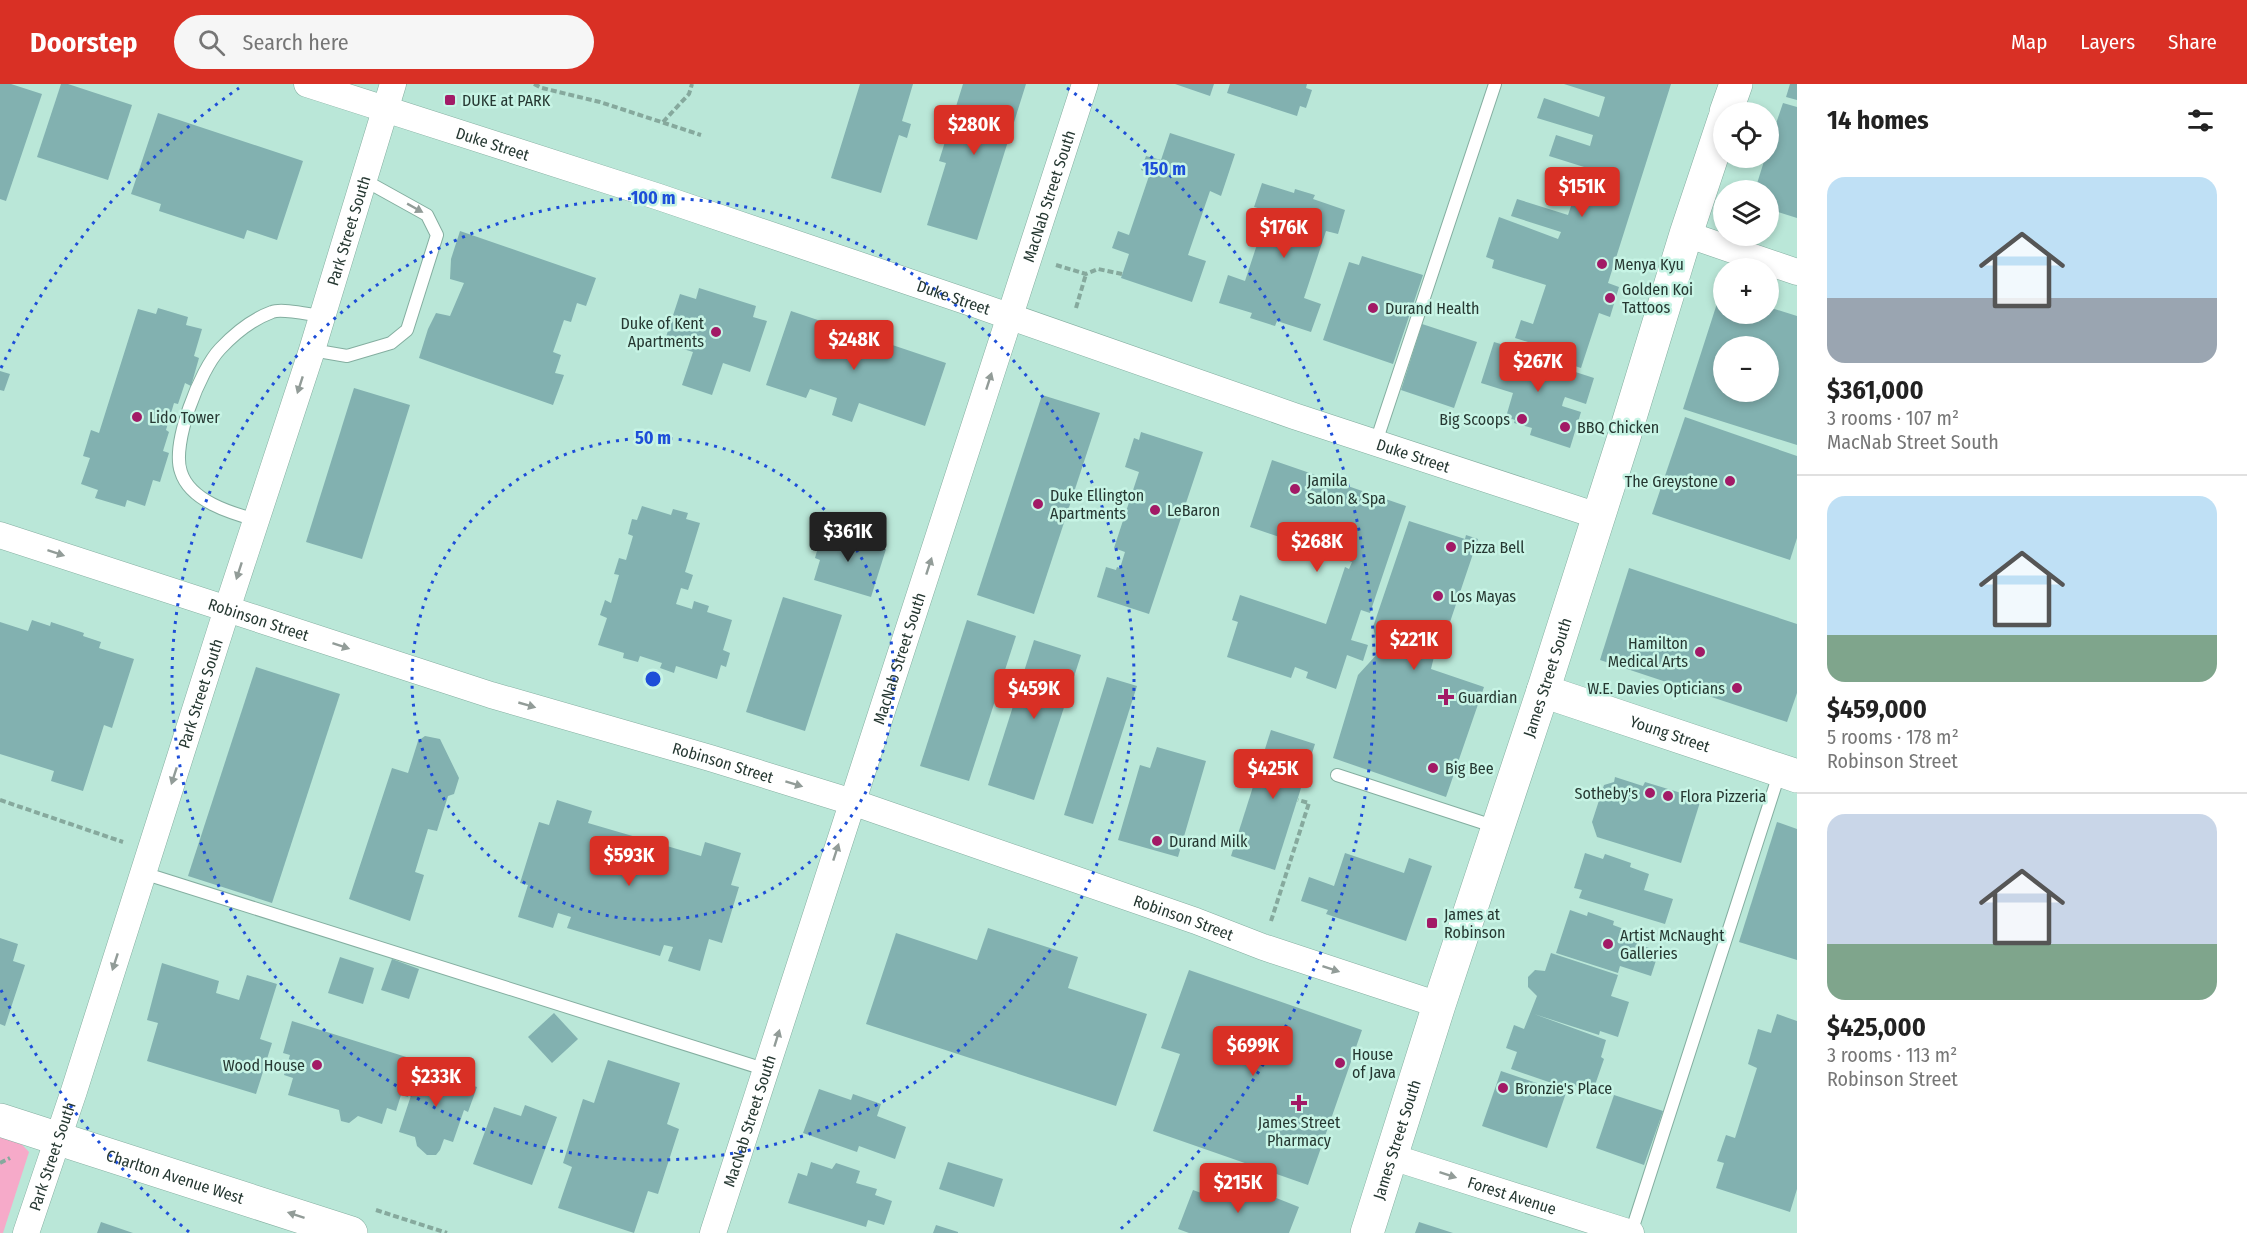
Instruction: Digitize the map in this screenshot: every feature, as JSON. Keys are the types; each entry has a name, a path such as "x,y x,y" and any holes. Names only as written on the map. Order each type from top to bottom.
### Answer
{"main road":[{"path":"1730,102 1736,84"},
{"name":"James Street South","path":"1367,1233 1439,1005 1543,691 1713,153"},
{"name":"Young Street","path":"1543,691 1789,772"},
{"name":"Charlton Avenue West","path":"0,1120 351,1233"}],"street":[{"name":"Duke Street","path":"307,84 353,101 384,108 658,197 1286,413 1598,516"},
{"name":"Park Street South","path":"26,1233 312,350 393,84"},
{"name":"MacNab Street South","path":"713,1233 1085,84"},
{"path":"1686,234 1797,272"},
{"name":"Robinson Street","path":"0,535 503,699 711,758 852,802 1196,921 1263,947 1439,1005"},
{"name":"Forest Avenue","path":"1392,1157 1631,1233"}],"lane":[{"path":"1376,442 1495,84"},
{"path":"312,350 348,356 391,343 407,330 437,235 427,215 363,180"},
{"path":"256,520 231,513 201,497 188,485 181,473 179,453 182,428 197,389 219,350 244,327 274,311 322,316"},
{"path":"1631,1233 1789,772"},
{"path":"1337,775 1498,828"},
{"path":"146,862 767,1070"}],"path":[{"path":"534,84 600,102 701,135"},
{"path":"663,122 689,94 692,84"},
{"path":"1052,264 1086,274 1098,269 1122,274"},
{"path":"1074,314 1086,274"},
{"path":"0,800 146,862"},
{"path":"1263,947 1309,803 1298,800"}],"shaded area":[{"path":"0,1130 11,1133 29,1152 3,1233 0,1233"}],"building":[{"path":"0,84 11,84 42,94 6,201 0,199"},
{"path":"61,84 68,84 132,105 108,180 37,157"},
{"path":"860,84 913,84 902,121 911,124 907,138 899,135 881,193 831,178"},
{"path":"963,84 1026,84 977,240 927,225 946,163 939,161"},
{"path":"1175,84 1214,84 1210,96"},
{"path":"1230,84 1307,84 1306,88 1312,90 1306,108 1300,106 1297,116 1227,93"},
{"path":"1564,84 1671,84 1608,283 1619,287 1610,317 1599,313 1581,368 1525,350 1528,342 1515,338 1521,320 1533,324 1546,285 1492,268 1494,260 1486,257 1499,217 1558,239 1561,232 1511,216 1517,199 1568,215 1574,197 1545,188 1548,179 1577,188 1584,167 1549,156 1556,135 1590,146 1593,135 1537,118 1544,98 1599,117 1605,97"},
{"path":"1790,84 1797,84 1797,100 1786,97"},
{"path":"1783,103 1797,107 1797,218 1779,212 1779,180 1758,180 1762,168 1779,168 1779,115"},
{"path":"158,113 303,161 277,240 247,230 244,239 159,211 161,204 131,194"},
{"path":"1170,133 1235,154 1221,196 1210,191 1188,255 1206,261 1192,302 1121,278 1129,254 1112,248 1118,231 1129,235 1150,173 1141,170 1146,156 1161,160"},
{"path":"1262,183 1294,193 1295,189 1315,195 1313,199 1345,210 1338,234 1326,231 1304,298 1321,304 1311,332 1277,321 1275,326 1250,318 1252,313 1219,303 1228,275 1245,281 1268,211 1254,207"},
{"path":"460,231 596,278 586,306 577,303 571,322 564,320 553,352 561,355 555,373 564,375 553,405 419,358 428,329 436,313 450,316 464,283 450,279 451,259"},
{"name":"Durand Health","path":"1362,256 1423,275 1393,364 1323,340 1349,262 1359,265"},
{"name":"Duke of Kent Apartments","path":"699,288 756,306 753,317 767,321 750,372 723,363 712,395 682,385 693,352 664,343 680,294 696,299"},
{"name":"Lido Tower","path":"158,308 188,317 186,325 202,329 194,356 199,358 191,386 185,383 178,404 174,403 163,451 169,453 160,482 153,480 145,506 127,500 125,507 95,498 98,490 81,484 90,458 83,456 91,430 99,433 138,309 156,314"},
{"path":"1779,310 1797,316 1797,445 1683,409 1713,316 1713,324 1779,324"},
{"path":"791,311 946,363 925,426 859,403 852,422 832,415 837,398 810,389 806,398 766,385"},
{"path":"1422,324 1477,342 1454,408 1401,390"},
{"path":"1494,342 1530,353 1529,357 1594,378 1586,404 1565,397 1563,402 1562,406 1581,412 1570,448 1530,435 1532,428 1514,423 1515,420 1506,417 1513,393 1481,383"},
{"path":"0,371 10,374 4,391 0,390"},
{"path":"354,388 410,405 362,559 306,542"},
{"name":"Duke Ellington Apartments","path":"1042,395 1100,413 1034,614 977,595"},
{"name":"The Greystone","path":"1685,417 1797,456 1797,538 1790,560 1652,514"},
{"name":"LeBaron","path":"1141,432 1203,452 1149,614 1097,597 1106,567 1116,570 1117,567 1120,568 1125,552 1114,548 1139,472 1125,467 1134,438 1139,440"},
{"path":"1272,460 1406,506 1370,613 1361,610 1351,640 1368,645 1363,661 1347,655 1336,689 1306,678 1308,672 1295,667 1291,678 1227,657 1238,622 1232,620 1240,595 1326,624 1345,567 1349,569 1352,562 1250,527"},
{"path":"642,506 671,515 673,509 688,513 686,519 700,523 685,572 693,575 688,590 681,588 676,604 692,609 694,601 709,606 707,612 732,620 723,650 730,653 726,667 721,665 717,679 676,666 674,673 660,668 662,663 640,656 638,662 623,658 624,653 598,645 607,618 600,615 605,600 611,603 619,575 614,574 619,558 626,560 633,536 628,534 632,519 637,520"},
{"path":"1409,521 1465,539 1466,535 1478,539 1450,622 1443,620 1431,669 1484,687 1446,797 1333,758 1358,675 1379,652 1373,627"},
{"path":"823,530 886,549 871,597 814,580 820,560 815,558"},
{"name":"Hamilton Medical Arts","path":"1629,568 1797,624 1797,693 1787,722 1600,660"},
{"path":"783,597 842,615 805,731 746,712"},
{"path":"32,620 50,626 51,622 84,633 83,636 101,642 99,648 134,659 112,728 104,725 83,791 51,781 54,771 0,754 0,622 28,631"},
{"path":"967,620 1016,636 969,781 920,766"},
{"path":"1034,640 1081,655 1034,800 988,785"},
{"path":"256,667 340,694 272,903 188,876"},
{"path":"1107,677 1137,686 1093,824 1064,815"},
{"path":"1271,730 1315,744 1275,870 1231,856"},
{"path":"425,736 440,739 459,778 454,794 448,796 437,831 428,829 415,872 424,875 410,921 349,899 392,768 408,773 418,741"},
{"path":"1157,747 1206,761 1178,857 1118,840 1140,765 1150,768"},
{"path":"1615,777 1643,786 1645,782 1701,799 1681,863 1597,837 1592,822 1604,785 1614,782"},
{"path":"557,800 592,811 588,823 701,856 705,842 741,853 731,885 739,887 722,943 709,939 700,971 668,961 673,947 664,945 660,956 567,928 571,917 558,913 553,928 518,917 528,885 520,883 539,822 549,825"},
{"path":"1777,822 1797,829 1797,960 1739,942"},
{"path":"1345,853 1404,873 1409,858 1432,866 1406,941 1326,914 1328,910 1301,901 1309,877 1334,886"},
{"path":"1585,853 1603,859 1605,854 1631,863 1630,867 1649,874 1644,890 1673,899 1665,924 1579,898 1582,890 1574,888"},
{"path":"1570,910 1587,916 1588,912 1614,921 1613,925 1640,935 1637,944 1659,951 1651,976 1620,966 1618,973 1556,953"},
{"path":"988,928 1078,957 1068,988 1147,1014 1116,1106 866,1024 896,933 977,960"},
{"path":"0,938 18,944 13,961 25,965 5,1026 0,1024"},
{"path":"1551,953 1618,975 1611,996 1629,1002 1618,1037 1600,1031 1599,1035 1534,1014 1606,1040 1601,1057 1604,1059 1594,1088 1588,1086 1587,1090 1573,1085 1572,1090 1511,1069 1517,1052 1506,1048 1514,1025 1524,1029 1537,996 1528,987 1528,977 1535,970 1545,971"},
{"path":"340,957 374,968 363,1004 328,993"},
{"path":"392,959 419,969 409,999 381,990"},
{"path":"162,963 219,981 216,993 239,1000 247,975 277,984 260,1039 272,1043 256,1094 147,1061 158,1023 147,1020"},
{"path":"1189,970 1362,1030 1308,1185 1153,1131 1180,1054 1161,1048"},
{"path":"554,1013 578,1039 552,1063 528,1037"},
{"path":"1777,1014 1797,1021 1797,1189 1790,1212 1716,1188 1724,1163 1717,1161 1726,1135 1735,1138 1757,1068 1748,1064 1758,1029 1771,1033"},
{"path":"292,1021 419,1061 408,1097 401,1095 396,1111 387,1108 382,1124 358,1116 349,1123 341,1121 339,1110 288,1095 293,1078 284,1075 290,1055 283,1053"},
{"path":"608,1060 680,1083 667,1124 679,1129 658,1194 648,1191 634,1233 558,1208 572,1167 563,1163 583,1099 594,1103"},
{"path":"422,1062 463,1075 461,1082 477,1087 468,1112 464,1110 453,1142 444,1139 436,1155 427,1155 417,1146 415,1137 399,1132"},
{"path":"1501,1071 1566,1093 1547,1148 1482,1126"},
{"path":"819,1089 851,1100 853,1094 881,1104 877,1116 906,1127 895,1159 859,1146 857,1152 803,1133"},
{"path":"1614,1095 1663,1111 1644,1165 1596,1148"},
{"path":"525,1105 557,1117 532,1185 473,1164 494,1107 521,1116"},
{"path":"811,1162 832,1169 836,1163 860,1171 856,1183 877,1189 875,1195 892,1201 884,1225 868,1220 866,1227 788,1203 798,1173 807,1176"},
{"path":"948,1162 1003,1179 994,1207 939,1189"},
{"path":"1228,1189 1255,1200 1259,1191 1299,1207 1289,1233 1189,1233 1178,1229 1193,1190 1223,1201"},
{"path":"101,1222 133,1233 97,1233"},
{"path":"1419,1222 1453,1233 1415,1233"},
{"path":"936,1225 958,1232 958,1233 933,1233"}],"place":[{"name":"DUKE at PARK","path":"450,100"},
{"name":"Menya Kyu","path":"1602,264"},
{"name":"Golden Koi Tattoos","path":"1610,298"},
{"name":"Durand Health","path":"1373,308"},
{"name":"Duke of Kent Apartments","path":"716,332"},
{"name":"Lido Tower","path":"137,417"},
{"name":"Big Scoops","path":"1522,419"},
{"name":"BBQ Chicken","path":"1565,427"},
{"name":"The Greystone","path":"1730,481"},
{"name":"Jamila Salon & Spa","path":"1295,489"},
{"name":"Duke Ellington Apartments","path":"1038,504"},
{"name":"LeBaron","path":"1155,510"},
{"name":"Pizza Bell","path":"1451,547"},
{"name":"Los Mayas","path":"1438,596"},
{"name":"Hamilton Medical Arts","path":"1700,652"},
{"name":"W.E. Davies Opticians","path":"1737,688"},
{"name":"Guardian","path":"1446,697"},
{"name":"Big Bee","path":"1433,768"},
{"name":"Sotheby's","path":"1650,793"},
{"name":"Flora Pizzeria","path":"1668,796"},
{"name":"Durand Milk","path":"1157,841"},
{"name":"James at Robinson","path":"1432,923"},
{"name":"Artist McNaught Galleries","path":"1608,944"},
{"name":"House of Java","path":"1340,1063"},
{"name":"Wood House","path":"317,1065"},
{"name":"Bronzie's Place","path":"1503,1088"},
{"name":"James Street Pharmacy","path":"1299,1103"}]}
